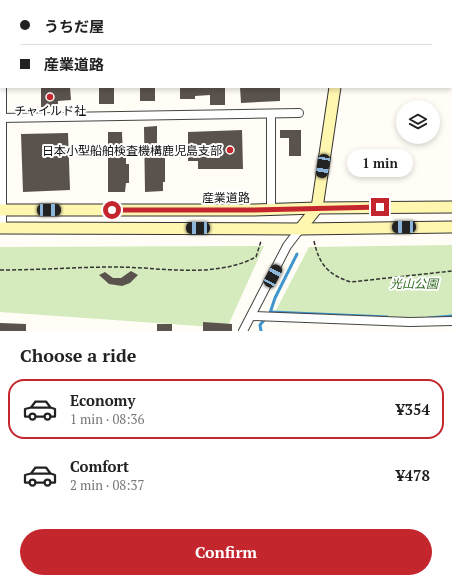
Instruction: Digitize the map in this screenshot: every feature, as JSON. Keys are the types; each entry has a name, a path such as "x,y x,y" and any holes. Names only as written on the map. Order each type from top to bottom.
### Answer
{"main road":[{"path":"300,229 317,208 335,88"},
{"name":"産業道路","path":"1,210 272,210 317,208 452,207"},
{"path":"1,228 300,229 452,227"}],"street":[{"path":"1,228 2,88"},
{"path":"1,118 299,113"},
{"path":"271,114 272,210"},
{"path":"244,331 287,246 300,229"},
{"path":"252,316 410,322 452,321"}],"path":[{"path":"314,240 317,256 330,273 338,278 351,282 452,271"},
{"path":"0,270 115,267 200,270 248,261 256,257 261,241"}],"green space":[{"name":"光山公園","path":"452,245 452,318 415,320 275,312 309,247"},
{"path":"264,246 227,328 0,312 0,247"}],"building":[{"name":"チャイルド社","path":"41,88 70,88 71,100 58,101 58,107 41,107"},
{"path":"99,88 114,88 114,104 99,104"},
{"path":"140,88 155,88 155,101 140,101"},
{"path":"180,88 225,88 225,105 210,105 210,95 195,96 195,99 180,99"},
{"path":"240,88 280,88 280,101 241,103"},
{"path":"157,126 157,151 165,151 165,182 163,182 163,191 145,192 144,127"},
{"path":"242,130 243,169 198,169 198,161 188,161 188,132"},
{"path":"280,130 301,130 301,156 289,156 289,138 280,138"},
{"path":"108,132 122,132 123,158 126,158 126,164 129,164 129,183 126,183 125,192 108,192"},
{"path":"68,133 70,190 23,192 21,134"},
{"path":"131,271 138,275 130,283 122,286 109,284 99,275 105,272 113,278 121,278"},
{"path":"203,322 232,324 232,331 203,331"},
{"path":"0,323 26,324 26,331 0,331"},
{"path":"157,324 172,324 172,331 157,331"}],"waterway":[{"path":"270,313 275,298 297,254"},
{"path":"271,312 387,317"},
{"path":"429,318 452,316"},
{"path":"261,331 260,325 265,319"}],"place":[{"name":"チャイルド社","path":"50,97"},
{"name":"日本小型船舶検査機構鹿児島支部","path":"230,150"}],"route":[{"path":"112,210 253,210 380,207"}]}
